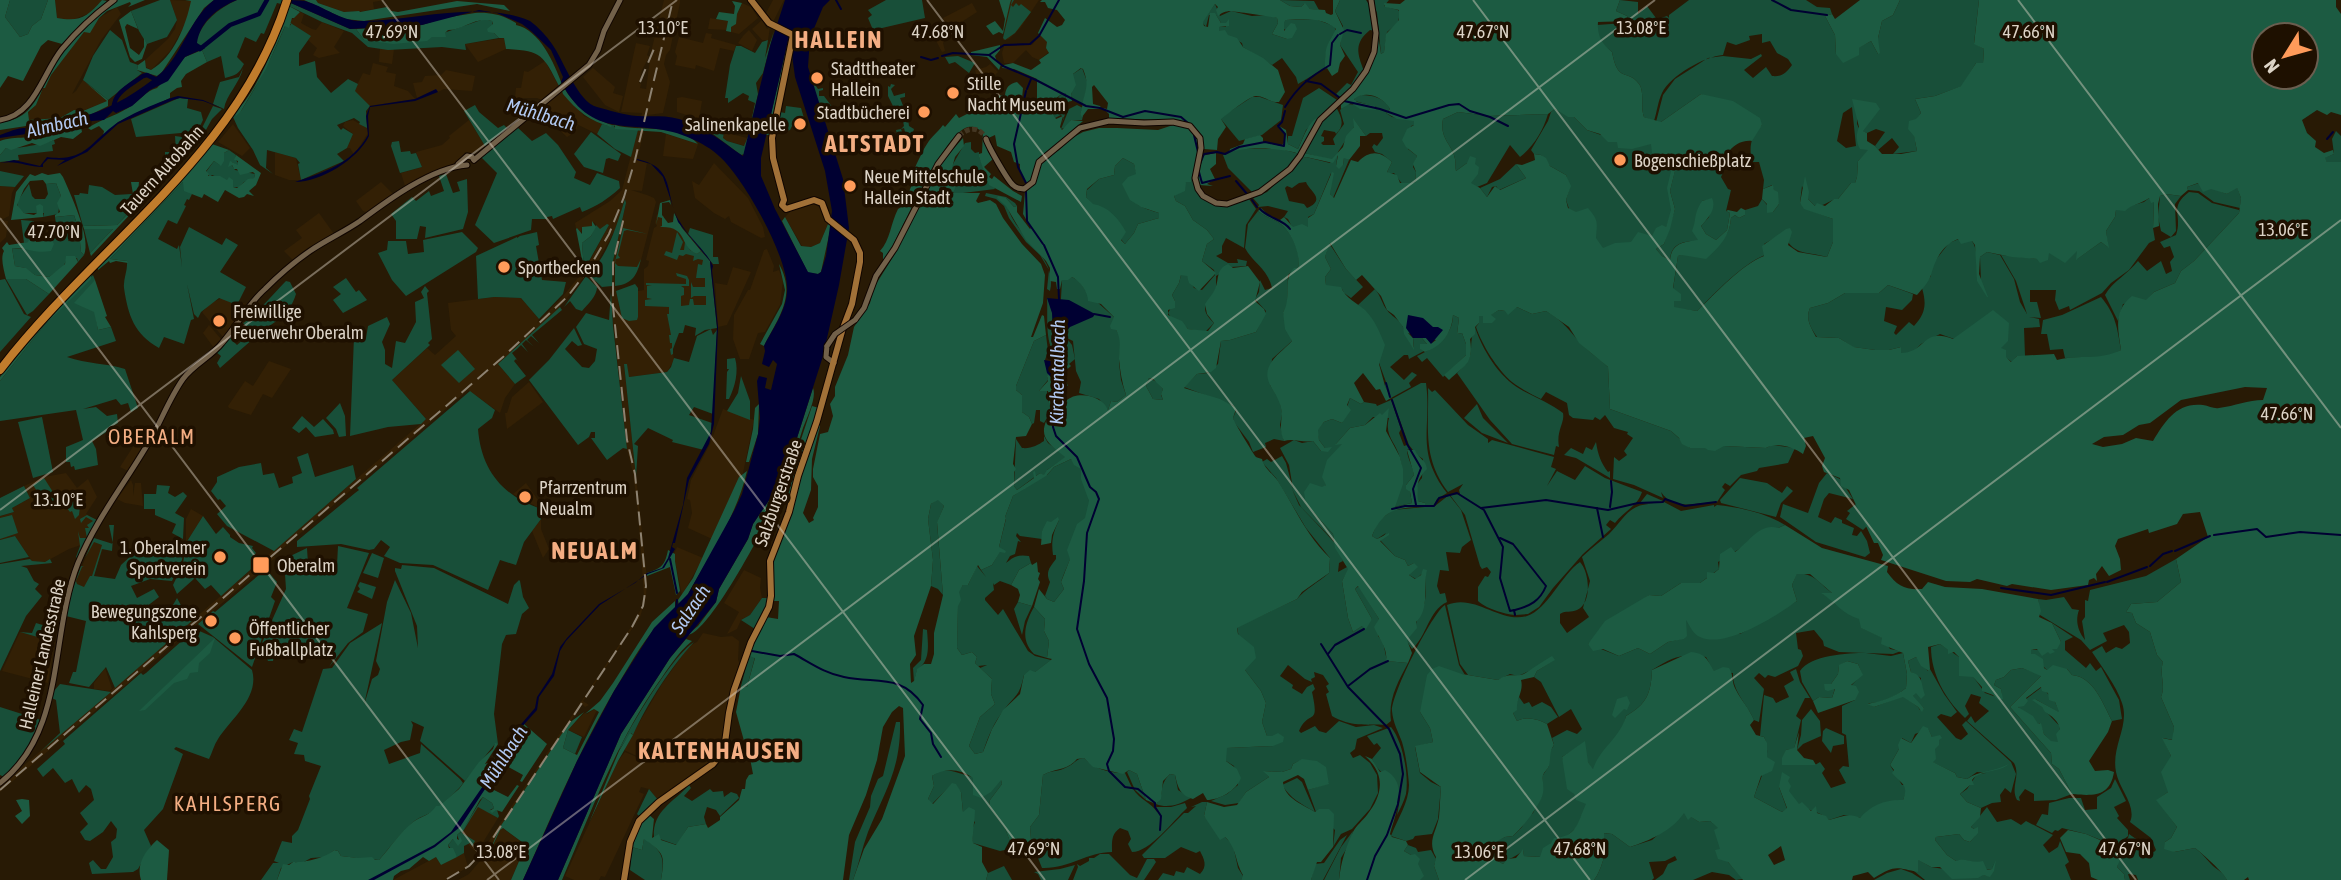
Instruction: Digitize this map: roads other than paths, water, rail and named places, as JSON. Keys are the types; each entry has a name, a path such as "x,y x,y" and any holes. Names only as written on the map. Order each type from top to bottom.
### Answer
{"highway":[{"name":"Tauern Autobahn","path":"0,362 44,310 145,214 207,140 228,113 255,65 283,4"},
{"name":"Tauern Autobahn","path":"0,370 92,263"}],"main road":[{"path":"0,120 25,109 64,46 114,0"},
{"name":"Halleiner Landesstraße","path":"0,783 23,762 44,721 65,607 79,562 108,507 153,435 183,380 194,366 221,344 264,289 306,254 402,191 469,160 575,78 589,65 598,50 604,31 620,0"},
{"name":"Salzburgerstraße","path":"624,880 630,842 639,821 659,802 713,764 724,750 734,690 751,642 771,600 769,568 772,553 789,512 831,361 852,304 859,267 860,253 855,240 830,221 822,203 814,200 788,203 773,158 772,138 792,35 764,18 751,0"},
{"path":"986,139 1010,182 1015,187 1024,188 1033,182 1037,165 1042,158 1074,131 1087,125 1108,121 1183,123 1196,131 1201,145 1195,174 1198,189 1203,196 1216,203 1230,204 1254,196 1280,179 1300,156 1320,120 1359,82 1367,69 1374,52 1376,28 1371,0"},
{"path":"831,361 826,350 831,339 855,320 864,308 874,281 895,248 938,164 958,136"}],"water":[{"path":"214,0 237,0 223,7 206,22 197,43 205,48 185,57 168,81 150,90 132,106 116,113 113,111 104,120 92,121 76,130 59,133 49,130 33,136 26,134 0,138 0,135 17,129 34,130 91,114 135,92 168,66 198,17"},
{"path":"284,0 305,1 356,21 473,12 422,25 350,29"},
{"name":"Salzach","path":"785,0 830,0 823,7 810,38 808,67 843,179 849,228 823,356 778,487 753,524 748,539 719,589 716,602 670,658 621,734 558,880 523,880 577,761 614,691 654,628 688,594 742,494 758,434 760,418 757,381 759,376 767,378 765,388 771,390 777,364 773,360 769,367 762,364 764,346 781,313 787,292 781,260 764,220 741,182 719,156 699,142 673,132 620,126 588,115 574,102 561,82 563,77 551,50 522,24 493,12 530,21 539,29 552,44 577,89 590,104 627,115 669,117 688,122 743,156 770,46","holes":["794,29 796,33 792,55 795,77 825,171 832,211 826,256 818,274 808,272 761,176 761,158 789,36"]},
{"path":"436,89 438,92 415,101 370,107 369,136 348,161 327,174 295,182 336,166 354,153 368,135 366,116 370,106 415,99"},
{"path":"178,96 203,100 224,109 203,101 180,98 118,124 87,152 57,166 65,160 48,159 43,167 12,162 0,163 14,160 40,166 47,157 59,158 78,154 113,126 126,118"},
{"path":"637,159 650,163 664,176 680,222 706,254 713,266 718,327 714,424 709,444 689,480 675,543 672,547 675,549 664,568 638,580 647,573 662,568 668,558 683,505 687,478 711,432 717,327 710,261 678,222 663,177 651,164"},
{"path":"1047,298 1069,300 1095,314 1070,327 1057,339 1053,335 1052,313"},
{"path":"1408,315 1423,318 1433,327 1443,330 1431,344 1426,338 1413,338 1406,328"},
{"path":"1044,360 1061,363 1054,380 1047,373"},
{"path":"625,589 600,605 566,641 560,651 554,676 539,697 537,710 512,738 493,777 460,827 435,847 374,880 368,880 434,845 451,832 492,773 510,737 535,708 537,697 552,674 560,647 599,604"}],"waterway":[{"name":"Almbach","path":"200,49 230,25 259,14 267,0"},
{"path":"836,0 841,9"},
{"path":"942,56 953,53 989,55 1004,45 1030,44 1039,36 1059,0"},
{"path":"1772,0 1791,10 1827,15"},
{"path":"1340,34 1347,30 1361,33"},
{"path":"1285,107 1305,83 1330,65 1332,43 1338,35"},
{"path":"989,55 1003,66 1086,106 1123,117 1145,111 1181,117 1188,123"},
{"path":"921,57 931,60 938,58"},
{"name":"Almbach","path":"114,108 116,98 143,76 157,80"},
{"name":"Kirchentalbach","path":"1027,89 1031,79"},
{"path":"1306,81 1321,84 1340,98"},
{"name":"Kirchentalbach","path":"1026,91 1014,144 1018,167 1026,183"},
{"path":"1344,101 1406,118 1459,104 1508,126"},
{"path":"1200,164 1204,154 1225,154 1239,147 1265,142 1284,146 1285,134 1278,126 1285,111"},
{"path":"2327,139 2333,132"},
{"path":"1194,135 1198,152"},
{"path":"1199,172 1202,183 1230,176"},
{"path":"1236,181 1247,194"},
{"name":"Kirchentalbach","path":"1026,191 1027,221 1043,244"},
{"path":"1252,200 1257,207"},
{"path":"1260,209 1290,229"},
{"name":"Kirchentalbach","path":"1044,245 1058,277 1059,299"},
{"path":"1094,314 1110,317"},
{"name":"Kirchentalbach","path":"1054,364 1057,338"},
{"name":"Kirchentalbach","path":"1054,380 1052,411 1056,436 1077,457 1090,487 1099,499 1087,533 1077,629 1089,664 1107,698 1114,739 1113,751 1107,764 1109,771 1125,787 1138,789 1155,803 1161,816 1160,830"},
{"path":"1386,383 1390,397"},
{"path":"1392,400 1407,444 1421,468 1413,489 1416,505"},
{"path":"1610,507 1611,481"},
{"path":"1392,509 1434,506 1439,498 1457,493 1484,510 1503,547 1500,578 1510,611 1514,610 1515,615"},
{"path":"1481,508 1546,500 1608,510 1638,503 1663,502 1665,499 1685,506 1716,502"},
{"path":"1597,508 1603,537"},
{"path":"2214,535 2257,529 2266,537 2300,532 2341,535"},
{"path":"2175,551 2210,536"},
{"path":"1500,538 1513,544 1546,586 1534,602 1515,610"},
{"path":"2150,566 2163,554 2172,551"},
{"name":"Salzach","path":"670,559 677,593"},
{"path":"2107,582 2147,567"},
{"path":"2001,588 2051,595 2105,582"},
{"name":"Salzach","path":"676,609 677,600"},
{"path":"1328,654 1335,645 1364,629"},
{"path":"1321,644 1348,687 1389,729 1400,754 1403,774 1398,803"},
{"path":"752,651 780,656 794,654 837,675 887,682 906,688 923,705 920,719 931,733 933,744 941,757"},
{"path":"1348,686 1370,669 1388,661"},
{"path":"1367,880 1398,804"}],"tunnel":[{"path":"959,136 974,129 981,132 986,139"}],"railway":[{"path":"0,790 503,357 568,296 588,270 609,234 624,197 673,0"},
{"path":"640,82 656,44"},
{"path":"447,879 469,866 487,847 632,627 643,606 646,586 635,474 627,440 613,306 613,263 624,217"}],"place":[{"name":"Stadttheater Hallein","path":"817,78"},
{"name":"Stille Nacht Museum","path":"953,93"},
{"name":"Stadtbücherei","path":"924,112"},
{"name":"Salinenkapelle","path":"800,124"},
{"name":"Bogenschießplatz","path":"1620,160"},
{"name":"Neue Mittelschule Hallein Stadt","path":"850,186"},
{"name":"Sportbecken","path":"504,267"},
{"name":"Freiwillige Feuerwehr Oberalm","path":"219,321"},
{"name":"Pfarrzentrum Neualm","path":"525,497"},
{"name":"1. Oberalmer Sportverein","path":"220,557"},
{"name":"Oberalm","path":"261,565"},
{"name":"Bewegungszone Kahlsperg","path":"211,621"},
{"name":"Öffentlicher Fußballplatz","path":"235,638"}],"district":[{"name":"HALLEIN","path":"839,39"},
{"name":"ALTSTADT","path":"875,143"},
{"name":"OBERALM","path":"152,436"},
{"name":"NEUALM","path":"595,550"},
{"name":"KALTENHAUSEN","path":"720,750"},
{"name":"KAHLSPERG","path":"228,803"}],"water label":[{"name":"Mühlbach","path":"541,114"},
{"name":"Mühlbach","path":"503,757"}]}
